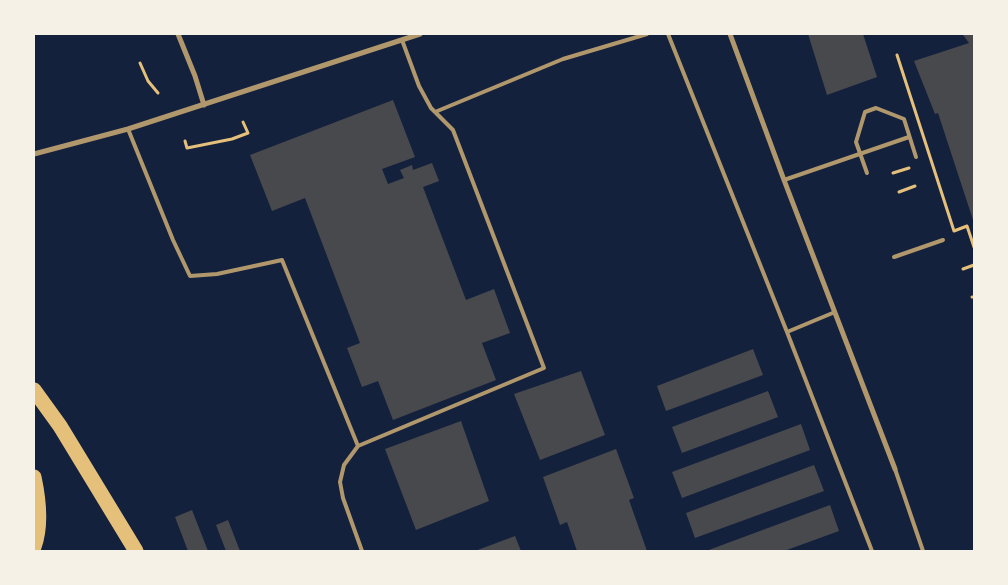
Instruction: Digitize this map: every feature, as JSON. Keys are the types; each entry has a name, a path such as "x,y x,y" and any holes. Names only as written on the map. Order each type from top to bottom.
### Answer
{"highway":[{"path":"34,390 60,426 136,551"},
{"path":"34,477 39,506 39,526 34,547"}],"street":[{"path":"178,34 195,76 204,105"},
{"path":"34,154 128,129 420,34"},
{"path":"730,34 894,469"}],"lane":[{"path":"435,112 564,59 647,34"},
{"path":"668,34 872,551"},
{"path":"362,551 343,498 340,482 344,465 358,446 544,368 453,130 431,108 419,86 402,40"},
{"path":"866,173 856,142 864,112 876,108 904,119 916,157"},
{"path":"128,129 173,240 190,276 217,274 282,260 358,446"},
{"path":"784,180 909,137"},
{"path":"894,257 943,240"},
{"path":"787,332 835,312"},
{"path":"894,469 923,551"}],"path":[{"path":"896,55 954,231 967,226 974,247"},
{"path":"140,63 148,81 158,92"},
{"path":"185,141 187,148 240,136 248,133 244,122"},
{"path":"893,174 909,168"},
{"path":"899,192 915,186"},
{"path":"963,269 974,265"}],"building":[{"path":"808,34 863,34 877,77 827,95"},
{"path":"974,34 974,223 938,113 935,114 914,61 969,43 963,35"},
{"path":"393,100 415,157 382,169 388,184 404,178 400,170 412,165 413,170 432,163 439,181 423,187 466,300 494,289 510,333 482,343 496,380 393,420 378,381 362,387 347,348 360,343 305,198 272,211 250,155"},
{"path":"753,349 763,375 666,411 657,386"},
{"path":"581,371 605,435 540,460 514,394"},
{"path":"768,391 778,417 682,453 672,427"},
{"path":"461,421 489,501 416,530 385,449"},
{"path":"801,424 810,450 682,498 672,472"},
{"path":"616,449 634,498 629,500 647,551 577,551 567,522 560,525 543,477"},
{"path":"814,465 824,491 695,538 686,513"},
{"path":"830,505 839,531 784,551 706,551"},
{"path":"192,510 208,551 188,551 175,517"},
{"path":"228,520 240,551 226,551 216,525"},
{"path":"515,536 521,551 475,551"}]}
